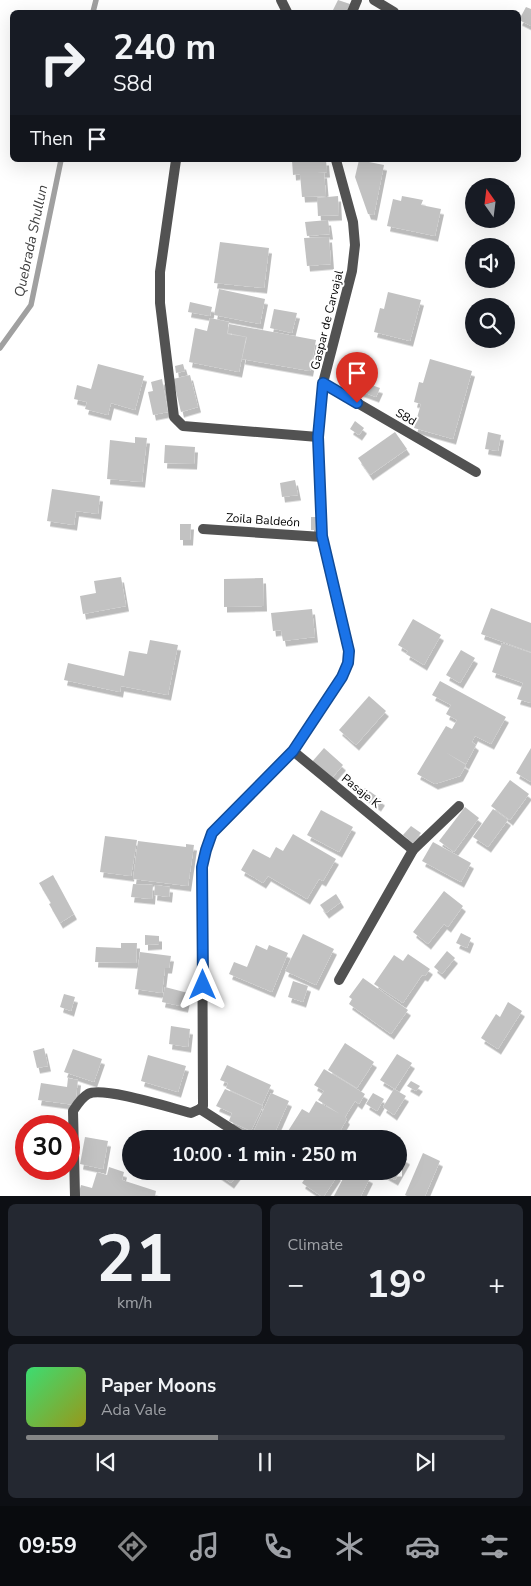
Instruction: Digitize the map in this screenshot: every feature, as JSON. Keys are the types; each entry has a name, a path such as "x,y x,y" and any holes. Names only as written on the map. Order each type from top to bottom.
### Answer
{"street":[{"path":"374,0 391,10"},
{"path":"176,162 160,272 160,303 174,417 183,426 318,437"},
{"name":"Gaspar de Carvajal","path":"200,1109 204,1102 202,867 206,850 212,833 293,751 342,677 348,663 349,651 322,536 318,437 323,383 352,271 355,245 353,222 337,162"},
{"name":"S8d","path":"323,383 476,472"},
{"name":"Zoila Baldeón","path":"203,529 322,536"},
{"name":"Pasaje K","path":"293,751 413,850"},
{"path":"339,980 413,850 459,806"},
{"path":"76,1196 73,1111 78,1102 89,1093 112,1093 190,1113 200,1109 233,1130"}],"building":[{"path":"338,0 350,4 348,10 333,10"},
{"path":"526,7 531,9 531,26 521,21 521,16"},
{"path":"292,162 326,162 327,172 317,173 324,173 326,196 302,197 300,174 293,175"},
{"path":"359,162 384,165 374,215 368,214 355,177"},
{"path":"338,196 339,215 318,216 317,198"},
{"path":"402,196 423,200 421,205 441,209 435,236 387,226 393,199 401,201"},
{"path":"328,220 330,234 307,236 305,222"},
{"path":"329,237 331,264 307,266 304,238"},
{"path":"220,242 269,248 264,288 214,283"},
{"path":"219,289 265,299 260,324 214,315"},
{"path":"388,292 421,300 410,341 374,332 380,308 384,309"},
{"path":"190,302 212,307 210,316 188,312"},
{"path":"274,309 297,313 292,333 270,328"},
{"path":"210,318 229,322 227,334 246,337 239,372 189,362 195,328 207,331"},
{"path":"229,324 316,340 310,371 242,359 247,337 228,333"},
{"path":"430,359 472,371 453,439 414,428 421,404 414,402 419,382 423,383"},
{"path":"98,364 144,376 135,410 111,403 108,415 85,409 87,402 74,399 77,385 91,389"},
{"path":"183,364 185,371 176,373 175,366"},
{"path":"190,375 198,407 181,412 173,379"},
{"path":"162,379 168,412 153,415 148,392 153,391 151,382"},
{"path":"360,381 380,388 376,397 357,390"},
{"path":"355,421 364,428 359,435 350,429"},
{"path":"395,432 407,449 370,475 358,458"},
{"path":"488,432 501,435 498,451 485,449"},
{"path":"135,437 147,438 142,482 107,479 110,440 135,443"},
{"path":"165,445 195,447 194,464 164,463"},
{"path":"295,480 298,495 282,497 280,483"},
{"path":"52,489 100,496 98,514 76,511 74,525 47,521"},
{"path":"311,517 318,517 319,530 311,530"},
{"path":"180,524 191,524 190,540 180,540"},
{"path":"121,577 126,606 83,614 80,596 96,593 94,581"},
{"path":"263,578 264,606 224,607 224,579"},
{"path":"491,608 531,623 531,652 481,634"},
{"path":"312,609 315,637 283,641 281,630 273,631 271,613"},
{"path":"413,619 441,635 424,665 406,654 408,651 398,645"},
{"path":"150,640 178,645 168,695 121,686 120,692 64,680 68,663 124,676 129,651 147,654"},
{"path":"502,643 531,653 531,703 517,699 523,683 492,672"},
{"path":"461,650 475,658 460,683 446,675"},
{"path":"440,681 506,717 491,744 475,736 472,742 476,745 466,764 445,752 466,765 460,776 435,784 417,774 446,726 452,729 457,720 446,714 451,705 432,695"},
{"path":"369,696 386,711 356,745 339,730"},
{"path":"324,748 343,765 331,779 311,763"},
{"path":"531,748 531,782 516,773"},
{"path":"510,780 529,794 510,820 491,806"},
{"path":"365,788 382,800 378,806 361,794"},
{"path":"465,807 479,818 454,852 439,841"},
{"path":"493,809 508,820 488,847 473,837"},
{"path":"321,810 353,827 339,852 307,835"},
{"path":"411,826 421,833 413,843 403,835"},
{"path":"293,834 336,859 323,881 319,879 307,899 268,876 263,883 241,870 253,849 270,858 276,847 283,851"},
{"path":"105,836 137,840 131,876 100,872"},
{"path":"138,841 186,847 186,844 194,845 188,886 133,879"},
{"path":"433,842 471,863 461,882 422,861"},
{"path":"53,875 74,914 60,923 39,883"},
{"path":"133,884 153,885 152,899 131,897"},
{"path":"155,885 170,887 169,897 154,895"},
{"path":"444,891 463,906 448,927 444,924 428,944 413,932"},
{"path":"336,894 341,902 326,913 320,905"},
{"path":"461,933 471,938 467,948 456,943"},
{"path":"303,934 334,949 316,985 285,971"},
{"path":"145,935 159,936 159,944 145,945"},
{"path":"121,943 137,943 136,963 95,962 96,947 121,948"},
{"path":"256,945 267,950 269,945 288,953 272,992 229,974 234,962 247,967"},
{"path":"447,951 455,958 442,974 434,967"},
{"path":"140,952 171,956 169,968 165,968 162,993 135,989"},
{"path":"408,954 430,969 425,976 422,975 403,1003 374,984 394,955 403,961"},
{"path":"363,978 408,1010 391,1034 349,1004 352,999 349,997"},
{"path":"293,981 308,986 303,1002 288,997"},
{"path":"165,987 188,993 185,1007 162,1002"},
{"path":"64,994 75,997 71,1011 60,1007"},
{"path":"508,1002 522,1011 498,1049 481,1038 496,1014 500,1017"},
{"path":"171,1026 190,1029 188,1047 169,1044"},
{"path":"345,1043 374,1062 357,1088 328,1070"},
{"path":"44,1048 48,1066 37,1068 33,1051"},
{"path":"73,1049 102,1059 94,1082 64,1072"},
{"path":"397,1054 412,1063 395,1089 380,1080"},
{"path":"148,1055 186,1066 178,1092 141,1081"},
{"path":"227,1065 271,1085 262,1105 226,1088 228,1083 220,1080"},
{"path":"324,1069 365,1094 359,1104 355,1101 345,1117 347,1119 341,1130 289,1130 302,1109 309,1113 316,1101 340,1114 318,1100 324,1091 314,1085"},
{"path":"68,1078 78,1080 75,1105 38,1100 41,1083 67,1087"},
{"path":"411,1081 420,1086 416,1091 407,1086"},
{"path":"225,1089 263,1106 251,1130 249,1130 229,1121 232,1113 216,1106"},
{"path":"394,1089 406,1096 394,1115 383,1107"},
{"path":"271,1093 289,1101 276,1130 254,1130"},
{"path":"373,1093 384,1099 377,1111 366,1104"},
{"path":"85,1137 108,1141 103,1169 80,1164"},
{"path":"423,1153 440,1161 425,1196 407,1196 405,1195"},
{"path":"109,1167 122,1171 122,1180 156,1191 155,1196 78,1196 81,1185 92,1188 97,1172 107,1175"},
{"path":"304,1180 335,1180 324,1196 321,1196 302,1183"},
{"path":"342,1180 369,1180 361,1196 334,1196"}],"waterway":[{"name":"Quebrada Shullun","path":"94,10 96,0"},
{"name":"Quebrada Shullun","path":"0,348 31,305 61,162"}],"route":[{"path":"203,985 202,867 212,833 293,751 342,677 348,663 349,651 322,536 318,437 323,383 357,403"}]}
